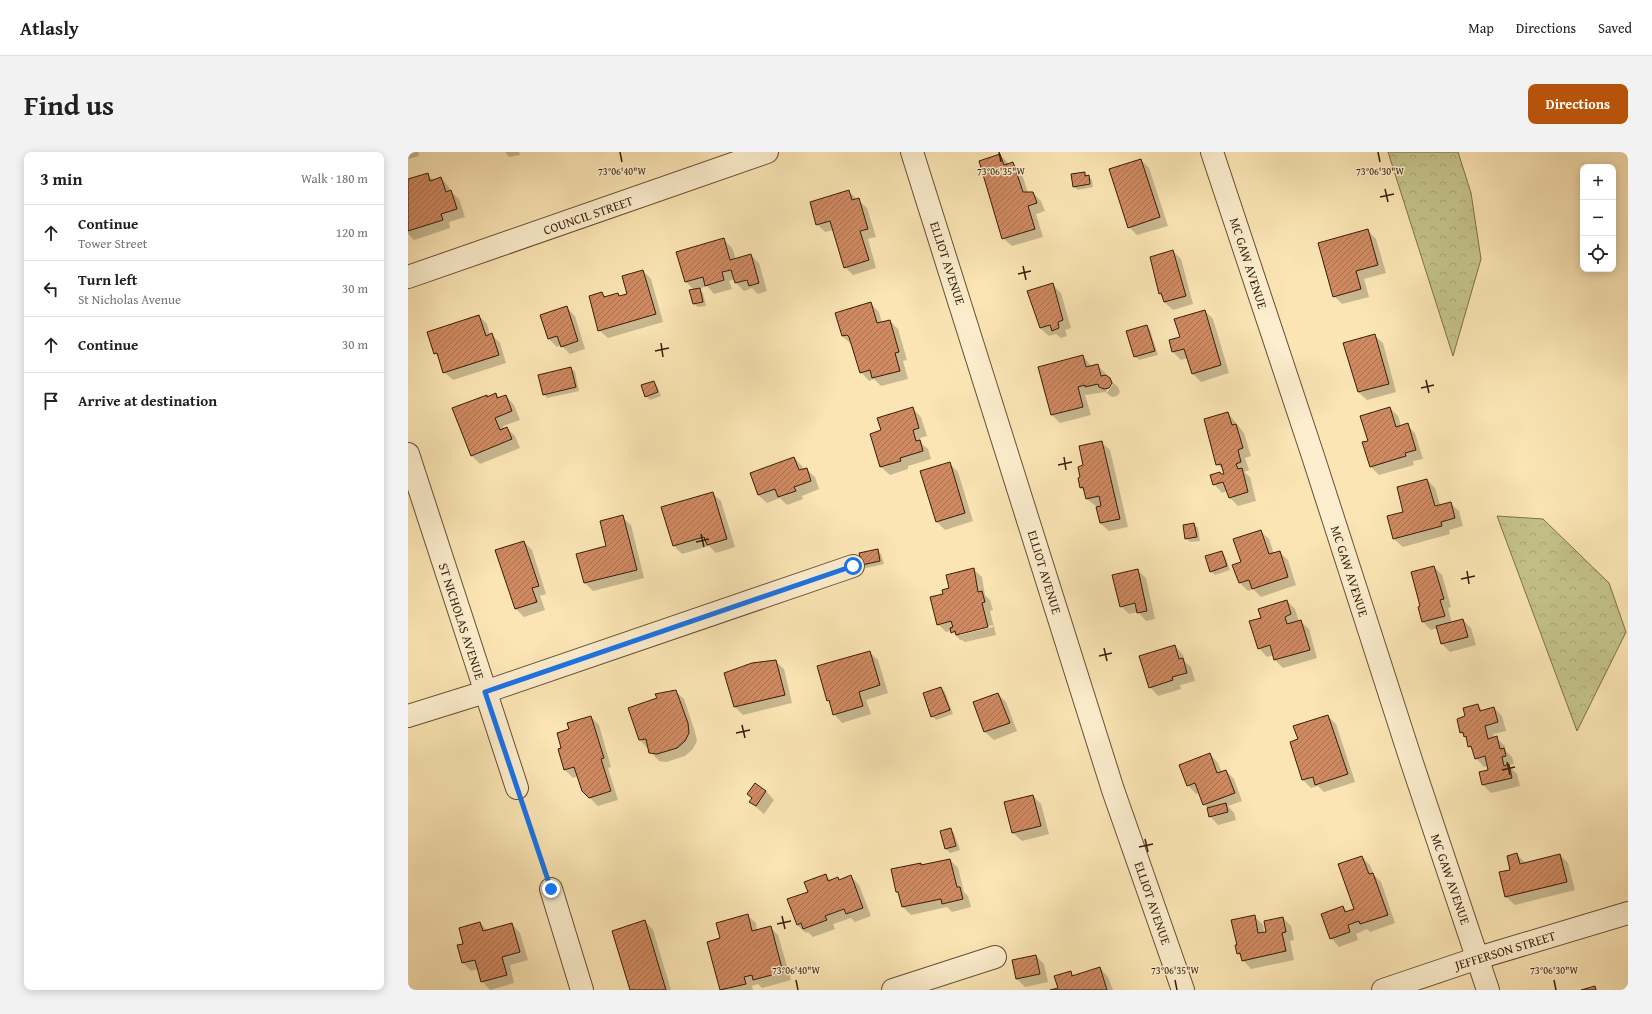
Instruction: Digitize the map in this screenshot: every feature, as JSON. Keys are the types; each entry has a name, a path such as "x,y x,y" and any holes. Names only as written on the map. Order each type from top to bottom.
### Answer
{"street":[{"name":"COUNCIL STREET","path":"408,277 767,152"},
{"name":"ELLIOT AVENUE","path":"912,152 1113,790 1183,990"},
{"name":"MC GAW AVENUE","path":"1212,152 1488,990"},
{"name":"ST NICHOLAS AVENUE","path":"408,454 517,788"},
{"path":"408,716 485,692 853,566"},
{"path":"551,889 582,990"},
{"name":"JEFFERSON STREET","path":"1383,990 1478,958 1628,913"},
{"path":"893,990 995,956"}],"path":[{"path":"517,788 551,889"}],"green space":[{"path":"1388,152 1458,152 1471,193 1481,259 1453,356"},
{"path":"1497,516 1543,519 1609,583 1626,632 1577,731"}],"building":[{"path":"1000,154 1004,165 1013,162 1023,192 1033,192 1037,203 1028,206 1035,229 1002,239 979,161"},
{"path":"1141,159 1160,217 1128,228 1109,169"},
{"path":"1085,172 1085,176 1089,175 1090,184 1073,187 1071,174"},
{"path":"428,173 430,181 441,177 446,192 451,190 457,209 441,214 443,220 408,231 408,179"},
{"path":"849,190 852,200 859,198 868,229 860,231 869,260 844,268 830,221 816,225 810,202"},
{"path":"1368,229 1378,265 1356,271 1361,289 1333,297 1318,243"},
{"path":"724,238 730,260 751,254 759,283 749,286 747,280 735,283 731,270 722,272 724,280 705,286 703,277 685,282 676,252"},
{"path":"1173,250 1186,296 1164,302 1161,293 1159,294 1150,257"},
{"path":"643,270 656,314 598,331 589,296 602,292 604,297 618,293 619,296 627,294 622,276"},
{"path":"1053,283 1063,320 1058,322 1059,328 1052,331 1050,325 1040,328 1027,291"},
{"path":"700,288 703,302 693,304 689,290"},
{"path":"871,302 877,323 890,320 899,352 895,353 900,371 872,378 870,370 860,373 849,337 847,335 842,336 835,313"},
{"path":"567,306 578,341 561,347 557,336 548,339 540,315"},
{"path":"1205,310 1221,365 1192,374 1184,349 1172,352 1169,340 1180,337 1174,319"},
{"path":"479,315 486,336 492,333 499,355 443,373 437,353 434,354 427,332"},
{"path":"1147,325 1155,351 1134,357 1126,331"},
{"path":"1375,334 1389,384 1358,392 1343,343"},
{"path":"1083,355 1086,367 1098,364 1101,376 1106,375 1110,378 1112,383 1109,388 1104,389 1099,387 1098,384 1078,387 1083,407 1051,415 1038,367"},
{"path":"571,367 576,387 543,395 538,375"},
{"path":"654,381 658,392 645,397 641,385"},
{"path":"496,393 497,398 506,395 512,411 495,418 500,430 507,427 512,439 471,456 452,408"},
{"path":"913,407 919,428 913,430 916,441 920,440 923,451 900,458 901,461 880,467 870,434 881,430 877,418"},
{"path":"1390,407 1396,427 1408,423 1416,450 1405,453 1406,456 1370,467 1362,442 1368,441 1360,416"},
{"path":"1228,412 1232,425 1236,424 1243,448 1238,450 1241,462 1236,464 1238,469 1242,468 1248,492 1229,498 1223,482 1213,485 1210,475 1220,472 1221,474 1224,474 1221,464 1216,465 1204,419"},
{"path":"1102,441 1120,519 1100,523 1096,507 1101,506 1099,496 1086,499 1083,487 1080,488 1078,467 1083,465 1079,446"},
{"path":"794,457 799,470 807,468 811,481 794,487 796,491 778,497 775,489 758,495 750,473"},
{"path":"950,462 965,513 936,522 920,471"},
{"path":"1427,479 1435,506 1451,502 1455,518 1441,522 1442,526 1393,539 1387,516 1403,512 1397,487"},
{"path":"713,492 727,539 707,545 704,537 673,546 661,507"},
{"path":"623,515 637,570 584,583 576,554 606,546 600,521"},
{"path":"1194,523 1197,537 1185,539 1183,525"},
{"path":"1261,530 1269,554 1280,551 1288,577 1252,589 1249,580 1239,583 1232,565 1241,562 1233,539"},
{"path":"524,541 539,586 532,588 537,602 515,609 495,550"},
{"path":"878,549 880,561 862,565 859,553"},
{"path":"1222,551 1227,566 1210,572 1205,556"},
{"path":"1434,566 1444,599 1440,600 1445,616 1422,622 1418,607 1420,606 1411,572"},
{"path":"974,568 978,592 982,591 985,602 982,603 988,627 956,635 955,631 951,633 950,628 953,627 951,621 937,625 930,597 943,594 942,590 949,588 946,575"},
{"path":"1138,569 1147,611 1137,613 1135,603 1120,607 1112,575"},
{"path":"1287,600 1291,614 1285,617 1287,624 1301,620 1310,650 1274,660 1270,645 1258,649 1249,621 1261,618 1258,609"},
{"path":"1463,619 1468,637 1441,644 1436,626"},
{"path":"1175,645 1179,659 1183,658 1187,673 1172,677 1173,680 1149,688 1139,656"},
{"path":"870,651 880,685 859,692 863,706 833,715 829,700 827,701 817,666"},
{"path":"776,660 785,695 734,707 724,673 752,663"},
{"path":"941,687 950,710 931,717 923,693"},
{"path":"676,690 688,723 689,733 685,741 677,748 657,754 649,753 646,739 639,740 628,708 657,698 655,694"},
{"path":"998,693 1010,723 984,732 973,702"},
{"path":"1478,704 1480,711 1494,707 1498,722 1485,726 1488,739 1497,736 1500,749 1504,748 1506,756 1502,757 1504,766 1509,764 1512,778 1482,785 1479,772 1488,770 1485,756 1475,759 1471,746 1468,747 1466,736 1464,737 1463,732 1460,733 1457,719 1465,716 1463,708"},
{"path":"1328,715 1348,774 1315,785 1313,777 1302,780 1290,742 1298,739 1293,726"},
{"path":"591,716 604,758 601,759 611,791 589,798 582,791 574,767 564,770 558,749 561,748 557,733 569,729 567,723"},
{"path":"1210,753 1217,773 1226,770 1235,793 1203,805 1195,783 1187,786 1179,765"},
{"path":"755,783 766,791 756,806 749,802 752,798 747,794"},
{"path":"1033,795 1041,826 1012,833 1004,802"},
{"path":"1226,803 1228,812 1209,817 1207,808"},
{"path":"951,828 956,846 945,849 940,831"},
{"path":"1517,853 1520,864 1560,854 1567,882 1505,897 1499,872 1510,870 1507,856"},
{"path":"1362,856 1369,874 1373,873 1388,915 1360,924 1359,921 1348,925 1350,932 1330,939 1321,914 1343,906 1345,912 1354,909 1338,864"},
{"path":"950,859 957,887 960,887 963,899 942,904 941,899 902,907 898,892 896,892 891,869"},
{"path":"826,874 828,881 838,877 839,880 851,875 863,908 846,914 844,909 825,916 827,920 803,929 801,923 797,925 787,899 808,892 804,882"},
{"path":"748,914 752,931 771,926 783,972 753,980 752,975 744,977 746,984 720,990 707,942 720,938 716,923"},
{"path":"1255,915 1258,933 1266,932 1264,921 1283,917 1286,932 1282,933 1286,951 1242,961 1240,953 1237,954 1235,945 1237,945 1231,920"},
{"path":"645,920 666,990 630,990 612,931"},
{"path":"480,922 483,931 512,923 520,952 502,957 507,975 481,982 475,960 462,963 457,945 463,944 459,928"},
{"path":"1036,955 1040,974 1016,979 1012,960"},
{"path":"1100,967 1107,990 1050,990 1058,988 1054,976 1071,971 1072,976"},
{"path":"1595,986 1596,990 1581,990"}],"route":[{"path":"551,889 485,692 853,566"}]}
